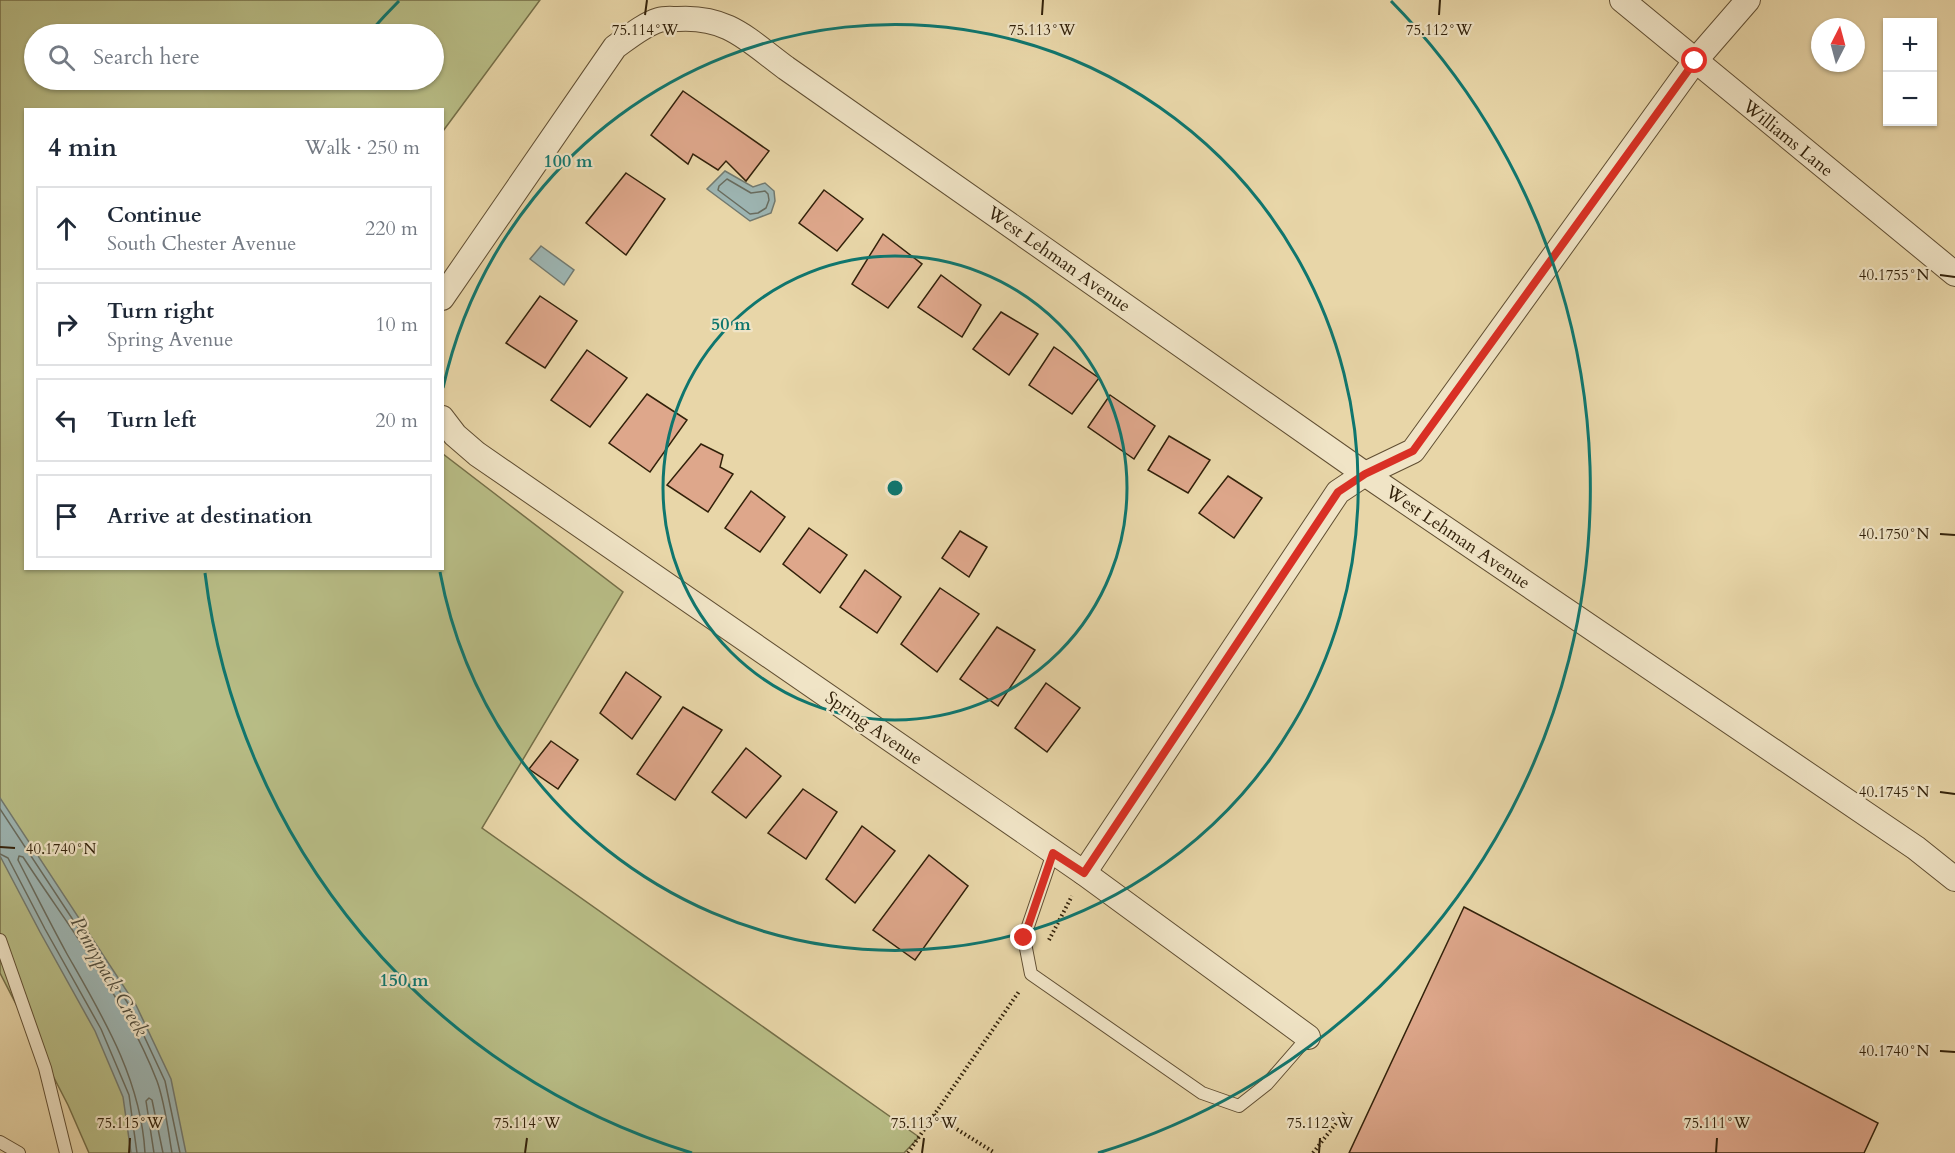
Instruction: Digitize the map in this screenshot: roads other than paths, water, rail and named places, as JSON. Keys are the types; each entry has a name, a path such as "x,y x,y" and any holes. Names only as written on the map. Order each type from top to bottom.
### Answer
{"street":[{"name":"Williams Lane","path":"1622,0 1955,274"},
{"path":"1084,873 1338,492 1365,474 1413,451 1695,61 1748,0"},
{"name":"West Lehman Avenue","path":"444,295 615,47 638,30 660,20 686,18 718,21 738,32 1365,474 1916,848 1955,879"},
{"name":"Spring Avenue","path":"444,421 455,435 477,454 1084,873 1308,1037"}],"lane":[{"path":"1053,853 1024,938 1031,974 1202,1093 1239,1106 1267,1084 1308,1037"},
{"path":"0,940 45,1068 66,1153"},
{"path":"0,1142 19,1153"}],"water":[{"path":"725,171 753,187 765,183 774,191 775,201 771,213 750,221 707,189"},
{"path":"541,246 574,270 564,285 530,259"},
{"name":"Pennypack Creek","path":"0,798 136,1005 171,1079 186,1153 131,1153 123,1097 95,1031 0,856"}]}
